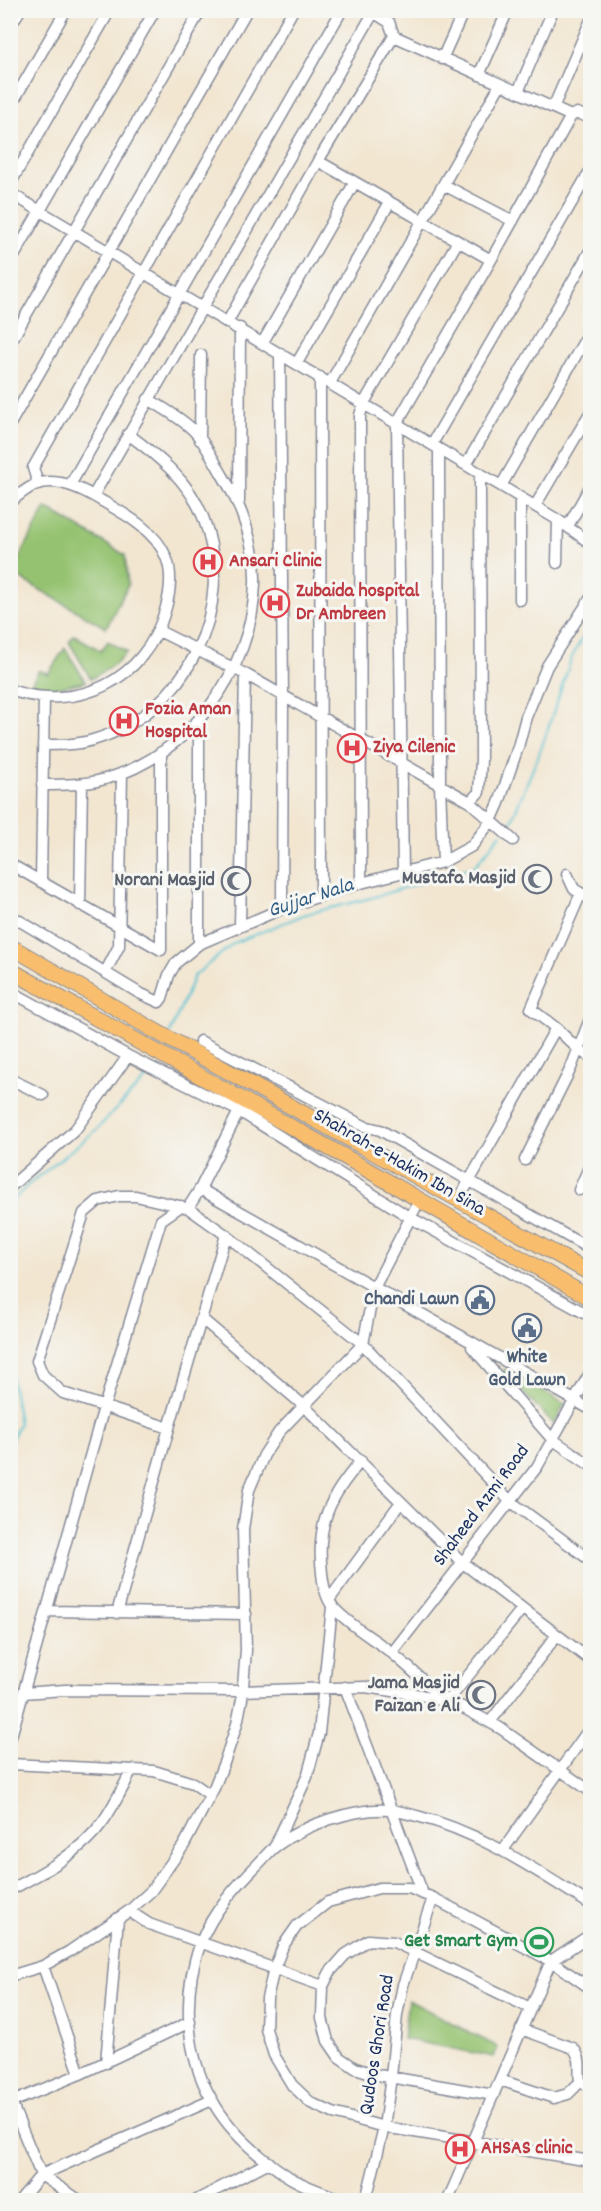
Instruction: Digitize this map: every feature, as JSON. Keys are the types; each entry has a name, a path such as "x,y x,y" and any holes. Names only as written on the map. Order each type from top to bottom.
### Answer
{"highway":[{"name":"Shahrah-e-Hakim Ibn Sina","path":"10,946 150,1028 198,1047 591,1274"},
{"name":"Shahrah-e-Hakim Ibn Sina","path":"10,970 185,1066 591,1298"}],"street":[{"path":"10,26 20,10"},
{"path":"10,107 66,10"},
{"path":"10,184 110,10"},
{"path":"10,263 155,10"},
{"path":"10,344 201,10"},
{"path":"10,424 247,10"},
{"path":"38,484 33,468 293,10"},
{"path":"69,485 342,10"},
{"path":"440,10 462,15 442,59"},
{"path":"478,75 508,10"},
{"path":"518,92 553,10"},
{"path":"93,495 373,11 389,22 394,36 571,116"},
{"path":"553,108 591,22"},
{"path":"228,321 318,161 394,36"},
{"path":"321,896 320,719 325,380 424,222 500,85"},
{"path":"403,873 398,423 571,116 578,112 591,118"},
{"path":"318,161 491,260"},
{"path":"443,862 436,447 591,171"},
{"path":"263,342 356,182"},
{"path":"444,185 513,221"},
{"path":"10,193 398,423 563,523 587,541"},
{"path":"297,363 390,202"},
{"path":"361,883 360,415 364,403 458,241"},
{"path":"466,465 591,251"},
{"path":"239,508 240,328"},
{"path":"501,486 591,331"},
{"path":"280,352 282,908"},
{"path":"200,440 201,355"},
{"path":"42,785 82,784 122,773 161,752 190,730 208,709 245,641 253,607 255,582 252,554 239,508 232,491 194,430 148,399"},
{"path":"535,506 591,413"},
{"path":"43,745 63,745 92,740 121,729 146,713 184,674 199,650 208,624 213,590 213,554 203,517 183,483 159,457 128,434"},
{"path":"470,802 479,792 481,760 480,473"},
{"path":"10,502 38,484 69,485 93,495 142,526 156,539 167,557 171,582 159,631 139,662 124,675 105,686 65,697 44,697 10,690"},
{"path":"557,563 563,523 591,487"},
{"path":"520,498 520,600"},
{"path":"10,915 139,993 159,1002 176,963 199,944 282,908 361,883 443,862 472,846 493,823 537,686 547,666 591,599"},
{"path":"159,631 232,668 470,802 513,840"},
{"path":"240,926 244,675"},
{"path":"41,882 44,697"},
{"path":"199,719 199,944"},
{"path":"10,864 160,950 161,752"},
{"path":"106,971 119,946 122,773"},
{"path":"80,905 82,784"},
{"path":"567,874 574,889 586,896 531,1009 578,1049 591,1057"},
{"path":"10,991 128,1056 239,1111 411,1218 591,1316"},
{"path":"525,1160 591,1019"},
{"path":"459,1199 556,1028"},
{"path":"198,1047 364,1126 380,1130 591,1249"},
{"path":"10,1187 75,1130 128,1056"},
{"path":"10,1079 43,1095"},
{"path":"10,1740 104,1407 161,1220 185,1207 200,1189 239,1111"},
{"path":"579,1190 591,1165"},
{"path":"200,1189 591,1409"},
{"path":"169,1428 63,1393 43,1375 37,1361 84,1213 98,1201 119,1196 136,1196 185,1207 226,1235 363,1344 510,1501 591,1560"},
{"path":"10,1976 43,1966 101,1932 129,1911 151,1891 184,1845 225,1760 237,1724 246,1650 243,1529 249,1490 264,1455 279,1432 363,1344 374,1288 420,1199"},
{"path":"117,1613 226,1235"},
{"path":"202,1319 303,1405 463,1563 591,1660"},
{"path":"466,1340 552,1439 591,1465"},
{"name":"Shaheed Azmi Road","path":"392,1653 537,1467 591,1373"},
{"path":"361,1461 333,1497 323,1522 319,1552 323,1586 331,1603 447,1702"},
{"path":"274,1847 308,1777 319,1733 331,1603 401,1502"},
{"path":"447,1702 522,1609"},
{"path":"47,1611 246,1614"},
{"path":"490,1722 556,1635"},
{"path":"23,1693 66,1690 242,1691 345,1687 365,1687 410,1693 460,1706 490,1722 591,1791"},
{"path":"345,1687 390,1810 428,1896"},
{"path":"503,1850 591,1728"},
{"path":"10,1764 154,1771 193,1783 210,1794"},
{"path":"10,1890 49,1868 86,1841 103,1821 132,1770"},
{"path":"343,2200 290,2178 236,2131 212,2100 192,2042 188,2007 191,1977 201,1942 223,1904 244,1877 274,1847 309,1826 352,1813 390,1810 441,1822 503,1850 591,1904"},
{"path":"591,1988 550,1961 428,1896 409,1888 379,1888 328,1902 297,1926 284,1946 274,1969 267,1998 266,2030 274,2055 292,2085 311,2103 333,2113 384,2127 591,2161"},
{"name":"Qudoos Ghori Road","path":"366,2200 384,2127 397,2015 403,1985 428,1896"},
{"path":"129,1911 149,1924 323,1986"},
{"path":"106,2063 118,1918"},
{"path":"448,2200 550,1961 591,1935"},
{"path":"494,2095 391,2077 355,2068 339,2057 328,2041 322,2018 323,1986 330,1972 345,1956 368,1940 394,1942 530,2008"},
{"path":"43,1966 80,2074"},
{"path":"79,2200 41,2175 11,2101 106,2063 190,2022"},
{"path":"500,2080 554,2098 568,2094 585,2084 578,2054 573,2048 521,2029"},
{"path":"20,2200 41,2175 212,2100"},
{"path":"197,2200 216,2197 269,2162"}],"green space":[{"path":"46,508 125,555 128,585 106,628 11,573"},
{"path":"74,635 101,651 108,641 127,652 115,664 91,679 69,642"},
{"path":"65,648 86,682 49,689 34,686 32,682 39,670 48,674"},
{"path":"505,1369 565,1404 554,1424 503,1372"},
{"path":"408,2000 498,2047 494,2057 403,2039"}],"waterway":[{"name":"Gujjar Nala","path":"505,830 511,822 541,749 572,657 590,624"},
{"name":"Gujjar Nala","path":"170,1033 194,976 234,943 306,914 371,898 475,866 501,834"},
{"name":"Gujjar Nala","path":"10,1203 27,1186 95,1131 151,1073"},
{"name":"Gujjar Nala","path":"10,1369 19,1424 10,1443"}],"place":[{"name":"Ansari Clinic","path":"208,562"},
{"name":"Zubaida hospital Dr Ambreen","path":"275,603"},
{"name":"Fozia Aman Hospital","path":"124,721"},
{"name":"Ziya Cilenic","path":"352,748"},
{"name":"Mustafa Masjid","path":"537,879"},
{"name":"Norani Masjid","path":"236,881"},
{"name":"Chandi Lawn","path":"480,1300"},
{"name":"White Gold Lawn","path":"527,1328"},
{"name":"Jama Masjid Faizan e Ali","path":"481,1695"},
{"name":"Get Smart Gym","path":"539,1942"},
{"name":"AHSAS clinic","path":"460,2149"}]}
